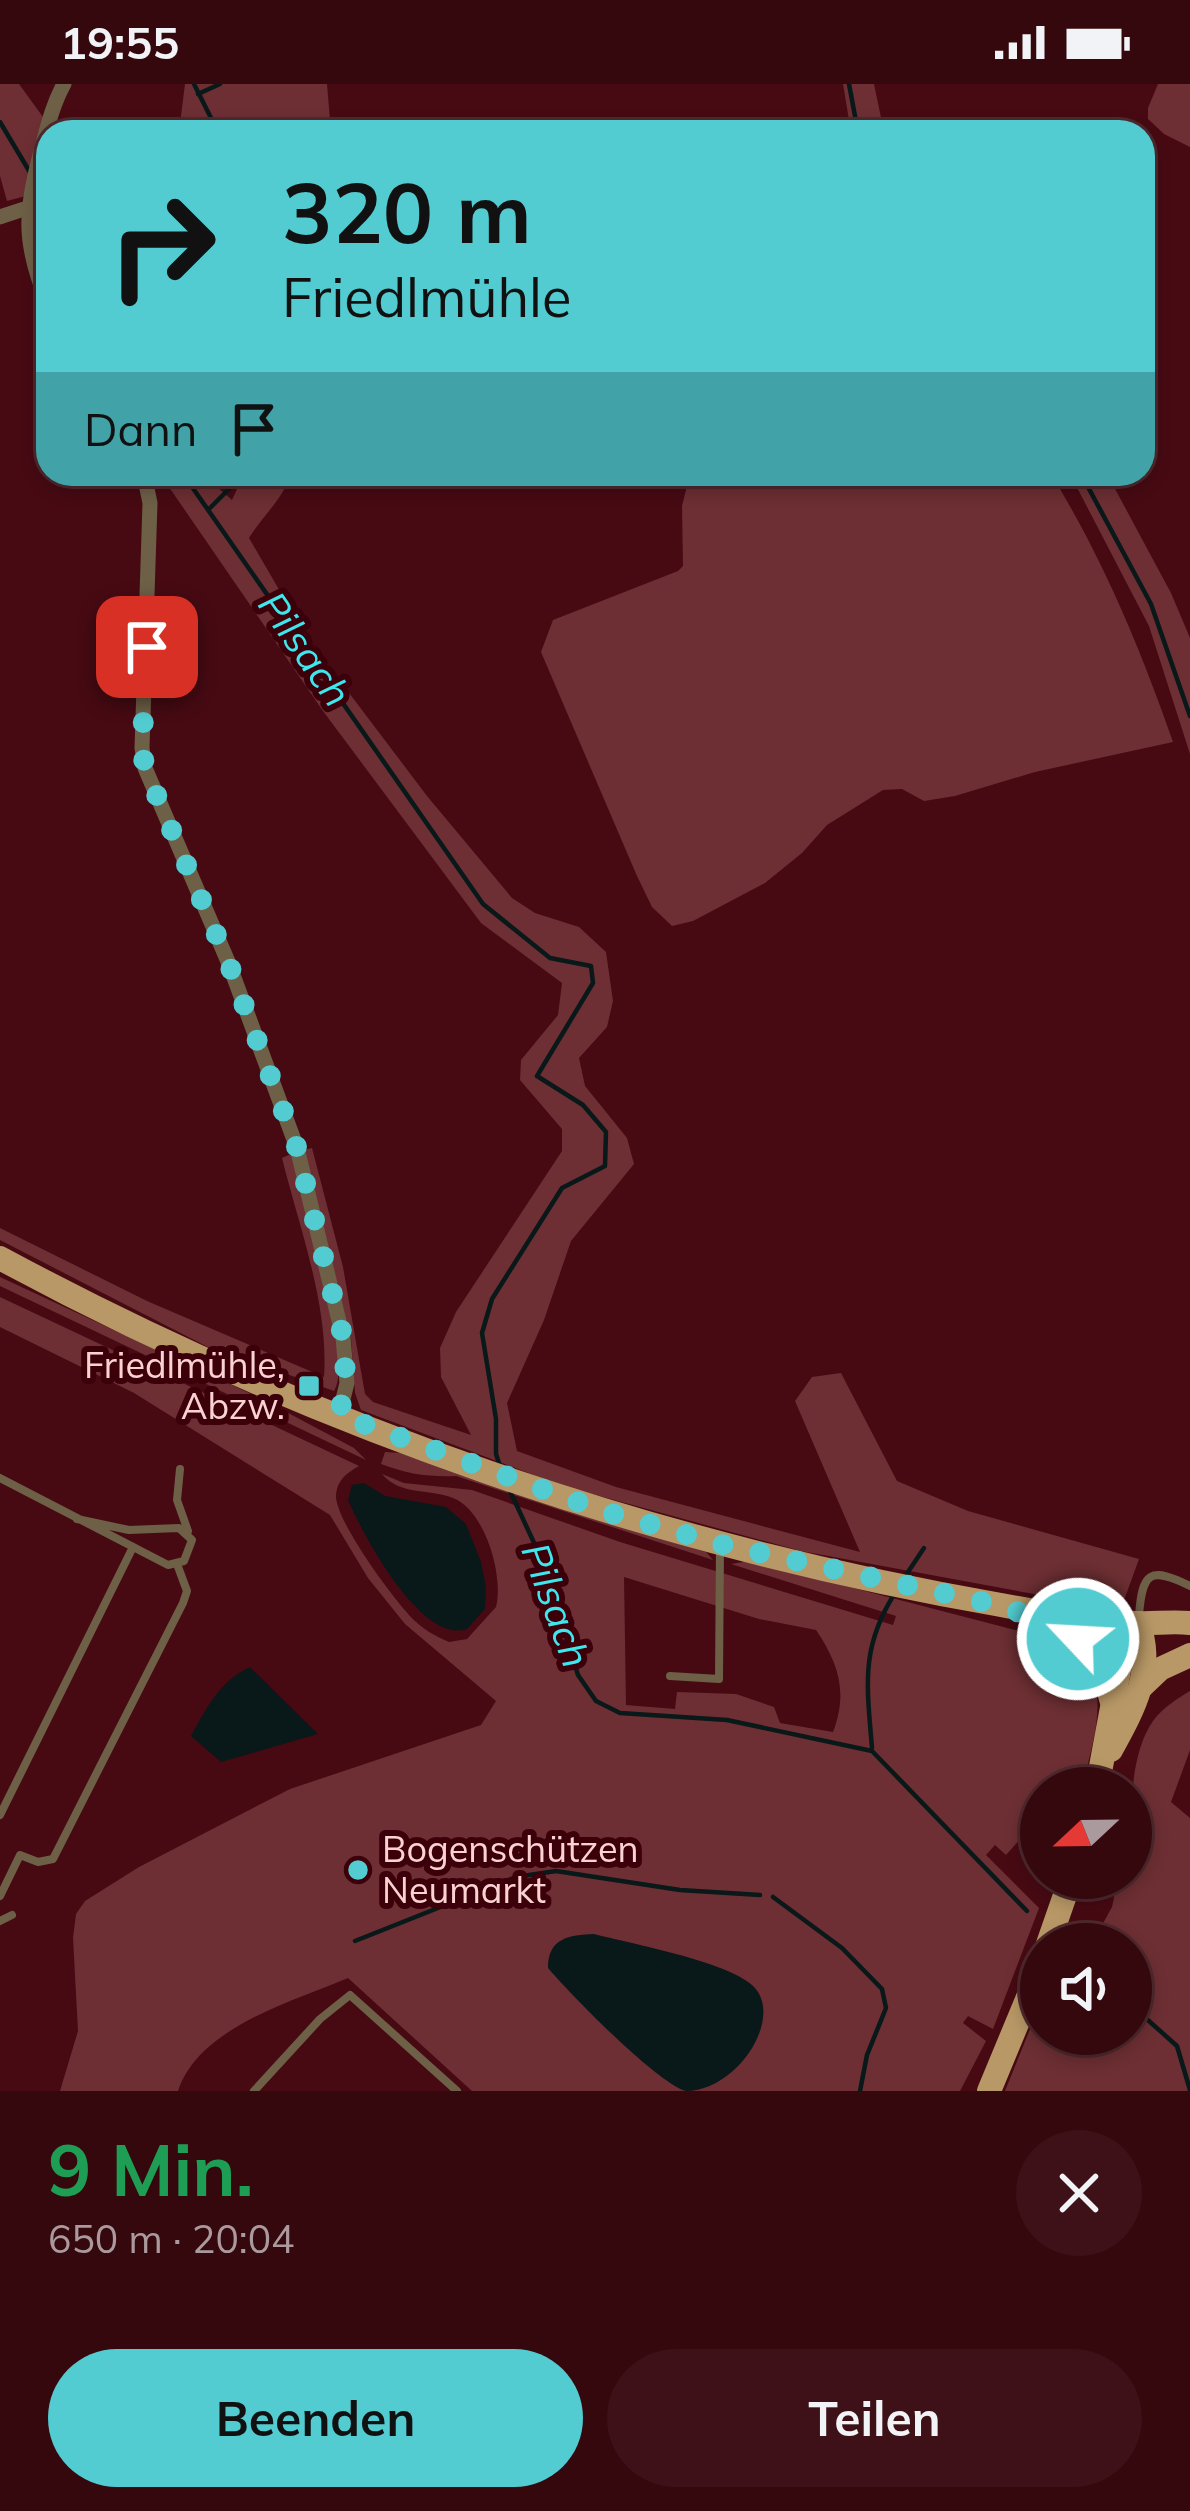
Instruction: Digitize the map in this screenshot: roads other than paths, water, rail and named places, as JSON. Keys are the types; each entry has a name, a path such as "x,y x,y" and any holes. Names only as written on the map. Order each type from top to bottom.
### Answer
{"main road":[{"path":"0,1258 154,1337 520,1484 720,1544 1002,1606 1138,1623 1190,1623"},
{"path":"1002,1606 1058,1627 1084,1644 1103,1672 1112,1699"},
{"path":"1138,1623 1159,1635 1190,1643"},
{"path":"1104,1763 1141,1687 1146,1650 1138,1623"},
{"path":"1103,1767 1112,1699 1126,1642 1138,1623"},
{"path":"1141,1687 1160,1669 1190,1655"},
{"path":"989,2091 1020,2016"}],"street":[{"path":"49,120 64,84"},
{"path":"36,170 27,208 36,270"},
{"path":"0,217 27,208"},
{"path":"146,486 150,503 145,768 223,947 297,1148 343,1337 346,1383 339,1415"}],"lane":[{"path":"2,1483 168,1565 177,1564 188,1553 192,1540 177,1500 180,1469"},
{"path":"77,1520 129,1530 179,1528 188,1532"},
{"path":"670,1676 719,1679 720,1544"},
{"path":"0,1815 133,1547"},
{"path":"0,1896 20,1855 46,1864 53,1859 183,1603 187,1591 177,1564"},
{"path":"1138,1623 1140,1592 1146,1580 1165,1574 1190,1586"},
{"path":"0,1922 12,1915"},
{"path":"254,2091 320,2019 350,1995 457,2091"}],"waterway":[{"path":"194,84 212,120"},
{"path":"198,94 220,84"},
{"path":"849,84 856,120"},
{"name":"Pilsach","path":"0,122 31,174"},
{"name":"Pilsach","path":"191,486 483,904 550,958 591,966 593,983 537,1076 583,1105 606,1132 605,1166 562,1188 492,1299 482,1333 501,1469"},
{"path":"210,508 232,486"},
{"path":"1087,486 1151,604 1190,716"},
{"name":"Pilsach","path":"510,1491 542,1560 578,1675 596,1701 620,1713 727,1720 872,1751 1027,1911"},
{"path":"904,1578 924,1548"},
{"path":"872,1748 868,1668 876,1632 895,1593"},
{"path":"355,1941 516,1877 556,1871 680,1890 760,1895"},
{"path":"773,1897 842,1948 882,1989 886,2008 867,2055 860,2091"},
{"name":"Pilsach","path":"1152,2024 1177,2046 1190,2090"}],"place":[{"name":"Friedlmühle, Abzw.","path":"309,1386"},
{"name":"Bogenschützen Neumarkt","path":"358,1870"}]}
